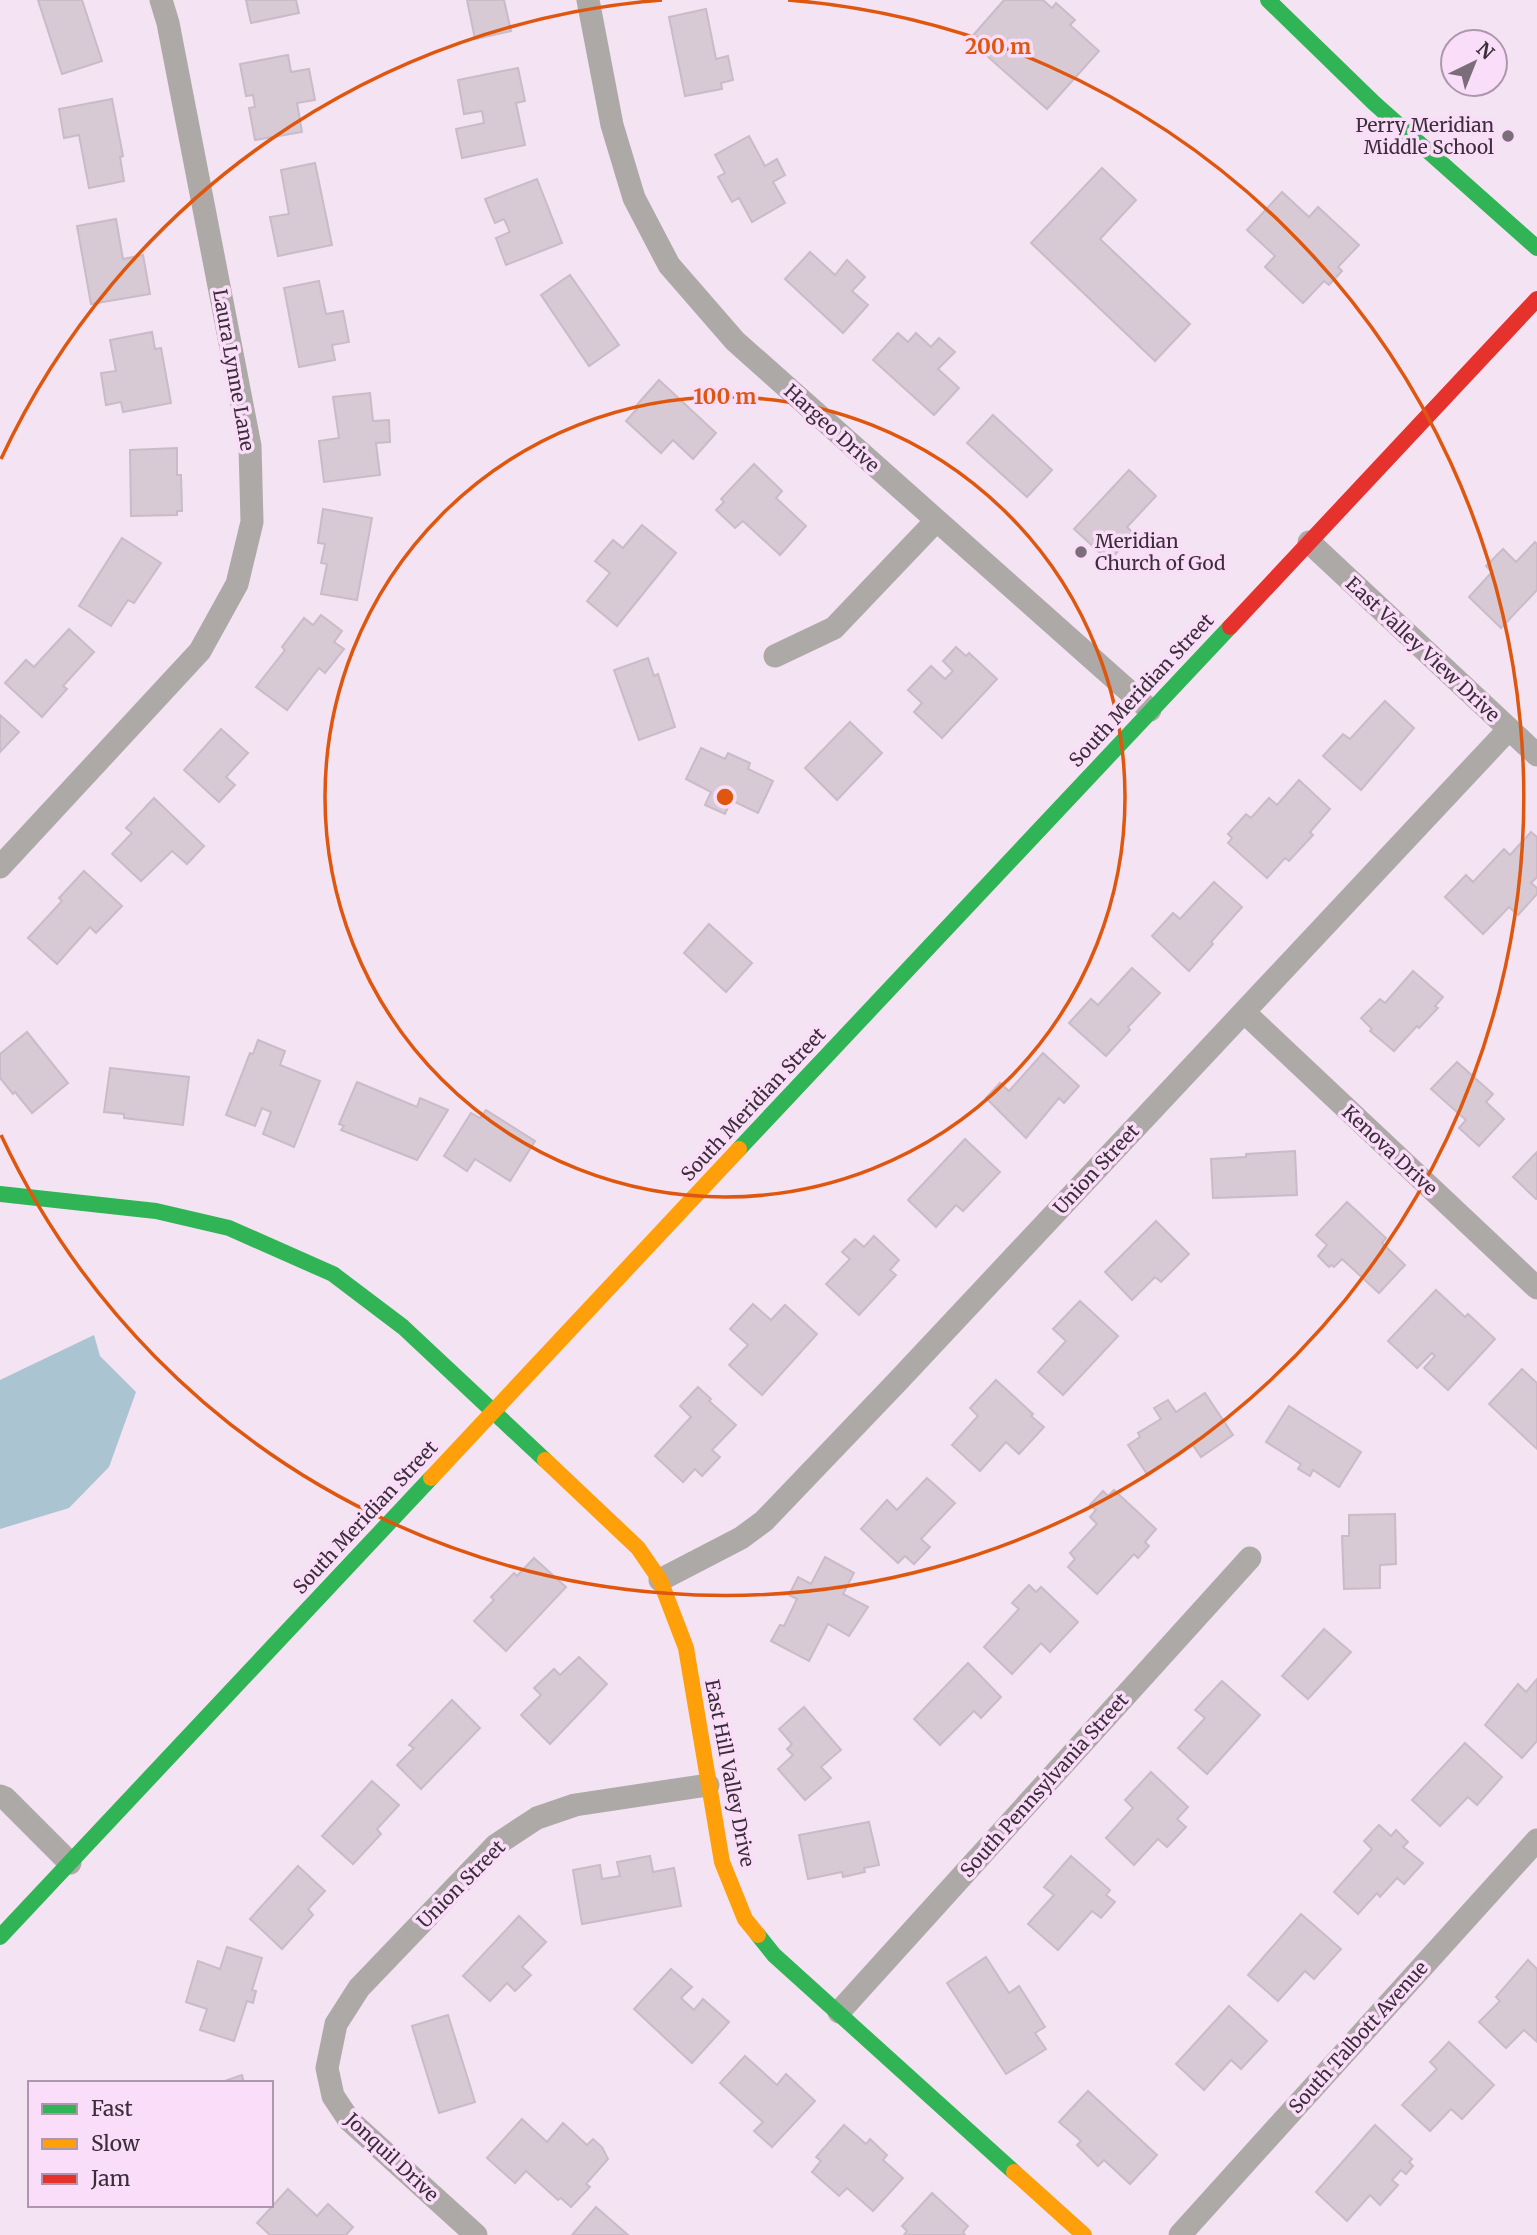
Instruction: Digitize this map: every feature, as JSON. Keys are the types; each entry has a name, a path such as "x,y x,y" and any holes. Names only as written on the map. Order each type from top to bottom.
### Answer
{"main road":[{"path":"1268,0 1374,103 1537,248"},
{"name":"South Meridian Street","path":"0,1937 1537,299"},
{"name":"East Hill Valley Drive","path":"0,1194 156,1211 229,1228 333,1274 403,1327 638,1548 660,1580 686,1648 722,1862 745,1919 774,1955 1084,2235"}],"street":[{"name":"Laura Lynne Lane","path":"0,867 200,652 237,584 252,522 250,446 171,37 161,0"},
{"name":"Hargeo Drive","path":"588,0 612,125 634,198 669,265 735,341 1150,710"},
{"path":"775,656 834,628 936,521"},
{"name":"East Valley View Drive","path":"1309,542 1537,755"},
{"name":"Union Street","path":"660,1580 741,1538 764,1521 1509,729"},
{"name":"Kenova Drive","path":"1244,1012 1537,1288"},
{"name":"South Pennsylvania Street","path":"839,2012 1250,1558"},
{"name":"Union Street","path":"327,2068 335,2024 359,1988 496,1846 537,1818 575,1805 708,1785"},
{"path":"0,1796 70,1863"},
{"name":"South Talbott Avenue","path":"1180,2235 1537,1840"},
{"name":"Jonquil Drive","path":"327,2068 333,2096 349,2120 476,2235"}],"water":[{"path":"94,1335 100,1356 136,1392 109,1467 69,1508 0,1529 0,1380"}],"building":[{"path":"38,0 82,0 102,61 62,74"},
{"path":"246,0 296,0 299,13 251,23"},
{"path":"467,0 504,0 511,31 475,39"},
{"path":"1004,0 1043,0 1052,8 1056,3 1075,20 1070,25 1099,51 1047,109 969,40"},
{"path":"706,9 716,59 728,56 733,80 721,83 722,89 685,96 669,17"},
{"path":"288,55 291,72 309,69 315,100 297,103 302,132 255,140 249,108 255,107 253,95 246,96 240,64"},
{"path":"518,68 525,101 516,103 525,145 462,158 456,129 484,123 482,111 464,114 458,80"},
{"path":"112,99 123,156 120,157 124,181 89,188 79,135 64,138 59,109"},
{"path":"749,136 765,166 777,159 785,175 773,182 785,203 752,222 739,198 732,202 718,177 725,173 715,155"},
{"path":"315,163 332,245 278,256 270,217 289,214 281,170"},
{"path":"1102,168 1136,200 1100,239 1190,324 1155,361 1031,243"},
{"path":"537,179 562,243 506,265 496,238 510,232 504,219 495,223 485,199"},
{"path":"1282,192 1309,217 1318,207 1359,245 1338,267 1342,271 1329,285 1324,281 1303,303 1265,267 1275,256 1247,230"},
{"path":"116,219 123,259 143,255 150,294 91,304 77,226"},
{"path":"810,252 835,275 847,260 865,277 852,291 868,305 843,333 785,279"},
{"path":"570,275 619,345 589,366 541,295"},
{"path":"319,281 326,314 343,311 349,342 332,345 335,360 299,367 284,288"},
{"path":"152,332 155,349 161,348 171,403 123,412 121,402 106,405 101,373 116,371 110,340"},
{"path":"898,333 908,342 916,333 931,347 939,338 955,352 938,369 959,388 934,415 873,360"},
{"path":"659,380 716,433 693,459 673,440 661,453 626,421"},
{"path":"370,393 373,421 389,420 390,442 376,443 380,475 324,482 319,441 339,438 333,397"},
{"path":"993,415 1052,470 1027,497 967,443"},
{"path":"177,448 177,475 181,475 182,511 177,511 177,515 131,516 130,450"},
{"path":"754,464 782,491 776,498 806,526 780,555 743,521 735,528 716,510 724,502 721,499"},
{"path":"1129,470 1156,496 1127,527 1134,534 1109,561 1074,529"},
{"path":"323,509 372,518 357,600 321,594 327,564 321,563 325,544 318,543"},
{"path":"642,525 676,553 617,626 587,601 610,573 595,561 613,540 623,548"},
{"path":"122,538 161,563 134,603 128,600 111,626 79,606"},
{"path":"1535,542 1537,590 1501,628 1469,597 1492,572 1486,566 1503,549 1516,562"},
{"path":"321,615 342,631 334,642 344,649 325,673 319,668 287,710 256,687 285,650 282,647 304,618 313,625"},
{"path":"69,629 94,652 63,686 67,689 42,717 5,683 26,660 34,667"},
{"path":"956,647 966,656 969,653 997,679 942,738 914,712 922,703 908,690 931,666 945,679 953,671 943,661"},
{"path":"648,658 654,676 658,674 675,727 639,740 614,670"},
{"path":"1385,701 1414,728 1361,790 1323,756 1343,734 1350,739"},
{"path":"0,715 19,732 0,752"},
{"path":"850,722 882,753 837,800 805,768"},
{"path":"221,729 248,753 226,777 235,785 219,802 184,770"},
{"path":"701,748 725,759 728,753 750,763 748,769 773,781 758,813 731,800 725,814 705,805 711,792 686,779"},
{"path":"1299,780 1330,809 1310,832 1313,835 1289,861 1285,858 1267,878 1228,843 1232,838 1228,834 1246,814 1251,818 1269,798 1277,805"},
{"path":"154,798 204,846 187,864 172,851 141,881 112,854 132,833 126,828"},
{"path":"1531,832 1537,837 1537,877 1531,883 1537,888 1537,894 1518,915 1509,907 1483,934 1445,897 1466,875 1473,882 1504,849 1510,855"},
{"path":"84,871 122,906 96,933 90,927 57,964 28,938 62,901 59,898"},
{"path":"1214,882 1242,907 1189,971 1152,936 1173,913 1180,919"},
{"path":"709,924 752,963 726,992 684,953"},
{"path":"1132,968 1160,993 1128,1027 1130,1030 1106,1056 1069,1023 1091,999 1098,1005"},
{"path":"1413,971 1443,997 1435,1006 1438,1008 1394,1051 1370,1031 1372,1029 1361,1018 1380,999 1385,1003"},
{"path":"27,1032 68,1083 32,1113 0,1078 0,1054"},
{"path":"258,1040 285,1051 280,1065 320,1081 294,1147 263,1134 271,1112 262,1108 255,1126 226,1115 250,1053 253,1054"},
{"path":"1043,1053 1079,1086 1064,1103 1059,1098 1026,1138 986,1098 1000,1083 1009,1091"},
{"path":"1457,1062 1493,1094 1486,1102 1504,1119 1479,1146 1459,1128 1466,1120 1431,1089"},
{"path":"110,1068 189,1077 183,1125 124,1118 124,1114 104,1112"},
{"path":"357,1082 417,1107 420,1098 448,1110 417,1160 341,1130 344,1126 339,1124"},
{"path":"486,1110 535,1141 510,1181 475,1159 467,1171 444,1156 471,1113 480,1118"},
{"path":"965,1139 1000,1172 963,1211 956,1205 936,1227 908,1200"},
{"path":"1295,1151 1297,1195 1213,1198 1211,1159"},
{"path":"1537,1152 1537,1199 1536,1199 1513,1177"},
{"path":"1347,1202 1386,1238 1382,1243 1405,1265 1379,1293 1342,1259 1334,1267 1329,1267 1318,1256 1327,1245 1316,1235"},
{"path":"1156,1221 1189,1254 1161,1282 1155,1277 1132,1300 1105,1272"},
{"path":"874,1236 899,1260 890,1270 896,1275 859,1315 826,1284 850,1259 842,1252 855,1239 864,1247"},
{"path":"1436,1290 1465,1317 1468,1314 1495,1339 1448,1390 1424,1368 1435,1356 1432,1353 1417,1368 1388,1341"},
{"path":"1080,1301 1118,1336 1063,1395 1038,1372 1066,1341 1053,1329"},
{"path":"753,1304 771,1320 785,1305 817,1334 762,1395 729,1365 748,1345 730,1329"},
{"path":"1522,1369 1537,1383 1537,1449 1489,1404"},
{"path":"996,1380 1044,1427 1019,1454 1006,1442 980,1471 952,1445 978,1416 970,1408"},
{"path":"698,1387 711,1399 709,1401 736,1425 712,1450 720,1457 702,1476 695,1469 683,1482 655,1456 691,1417 680,1406"},
{"path":"1205,1393 1233,1435 1201,1457 1192,1444 1147,1474 1128,1445 1140,1437 1138,1433 1161,1419 1154,1408 1168,1400 1176,1412"},
{"path":"1289,1406 1361,1452 1339,1487 1313,1470 1310,1476 1298,1469 1301,1464 1266,1442"},
{"path":"927,1478 955,1503 921,1539 930,1547 914,1564 905,1556 898,1563 861,1529 887,1500 897,1510"},
{"path":"1114,1490 1156,1529 1145,1542 1149,1546 1138,1558 1134,1554 1097,1594 1068,1567 1075,1559 1070,1553 1097,1524 1090,1517 1096,1510 1090,1505 1103,1491 1108,1496"},
{"path":"1395,1514 1396,1564 1380,1565 1380,1588 1344,1589 1342,1536 1349,1536 1349,1515"},
{"path":"825,1557 854,1573 843,1594 868,1607 849,1636 828,1624 809,1661 771,1641 780,1625 784,1626 797,1599 789,1595 798,1577 811,1584"},
{"path":"534,1558 566,1587 506,1651 474,1621 494,1600 491,1597 514,1573 517,1576"},
{"path":"1029,1585 1036,1592 1041,1587 1078,1622 1050,1652 1041,1643 1012,1674 984,1647 1019,1609 1012,1603"},
{"path":"1324,1629 1351,1652 1308,1699 1282,1676"},
{"path":"579,1657 607,1684 550,1744 521,1715 541,1695 534,1688 554,1669 560,1675"},
{"path":"968,1663 1001,1697 981,1718 974,1711 940,1745 914,1719"},
{"path":"1537,1679 1537,1741 1522,1758 1485,1725 1518,1684 1526,1692"},
{"path":"1222,1681 1260,1715 1207,1774 1178,1748 1205,1718 1195,1710"},
{"path":"452,1700 480,1728 421,1789 397,1765 414,1748 409,1745"},
{"path":"804,1707 841,1750 821,1767 831,1778 805,1800 778,1769 793,1755 787,1749 792,1744 779,1729"},
{"path":"1465,1743 1502,1777 1477,1805 1468,1797 1440,1826 1412,1800"},
{"path":"1151,1772 1188,1807 1177,1819 1186,1827 1167,1847 1158,1839 1134,1865 1106,1838 1133,1808 1125,1800"},
{"path":"372,1781 399,1805 377,1829 381,1834 353,1864 322,1836"},
{"path":"869,1822 879,1865 864,1868 865,1872 843,1877 842,1872 808,1879 799,1835"},
{"path":"1379,1825 1391,1836 1396,1830 1408,1842 1403,1847 1423,1863 1404,1884 1397,1878 1380,1897 1377,1893 1358,1914 1334,1892 1372,1849 1364,1841"},
{"path":"650,1856 653,1872 674,1868 681,1906 582,1924 573,1870 600,1865 602,1879 620,1876 617,1862"},
{"path":"1071,1856 1110,1890 1106,1895 1115,1902 1101,1918 1092,1911 1058,1950 1028,1924 1054,1895 1044,1887"},
{"path":"298,1866 325,1891 308,1909 313,1915 282,1949 250,1919"},
{"path":"1301,1914 1341,1949 1314,1979 1305,1971 1278,2001 1248,1975"},
{"path":"519,1916 546,1942 522,1967 531,1975 515,1991 507,1983 490,2001 463,1976"},
{"path":"227,1947 262,1958 252,1990 256,1991 253,2003 247,2001 234,2041 200,2030 207,2009 186,2002 198,1961 220,1969"},
{"path":"986,1957 1009,1993 1019,1986 1045,2027 1035,2033 1046,2049 1006,2074 947,1983"},
{"path":"1528,1960 1537,1969 1537,2042 1524,2030 1506,2048 1479,2022 1500,2001 1496,1997"},
{"path":"671,1969 692,1987 681,1998 694,2010 703,1999 729,2022 692,2063 634,2009"},
{"path":"1229,2006 1267,2041 1241,2069 1231,2060 1204,2090 1176,2064"},
{"path":"448,2015 475,2102 439,2113 412,2026"},
{"path":"1449,2042 1494,2085 1462,2119 1451,2109 1430,2131 1402,2105 1437,2069 1430,2062"},
{"path":"745,2056 777,2085 786,2074 815,2101 772,2147 754,2131 763,2122 720,2083"},
{"path":"242,2075 244,2081 225,2081"},
{"path":"1088,2091 1157,2155 1130,2184 1104,2160 1098,2166 1077,2145 1081,2141 1059,2122"},
{"path":"522,2119 547,2142 563,2123 587,2145 593,2139 602,2147 608,2159 586,2184 590,2187 571,2207 561,2198 558,2200 526,2171 515,2183 487,2158"},
{"path":"844,2125 866,2144 870,2139 887,2155 883,2160 903,2178 873,2211 847,2188 839,2196 812,2172 821,2161 816,2157"},
{"path":"1375,2125 1412,2159 1409,2162 1413,2166 1406,2174 1401,2170 1392,2180 1398,2185 1380,2205 1370,2195 1347,2221 1316,2192"},
{"path":"288,2189 317,2216 328,2204 353,2227 346,2235 270,2235 257,2223"},
{"path":"932,2193 968,2226 963,2232 965,2235 904,2235 907,2231 902,2226"},
{"path":"596,2207 628,2235 572,2235"}],"traffic: fast":[{"path":"1268,0 1374,103 1537,248"},
{"path":"739,1149 1230,627"},
{"path":"0,1194 156,1211 229,1228 333,1274 403,1327 545,1460"},
{"path":"0,1937 431,1478"},
{"path":"758,1935 774,1955 1014,2172"}],"traffic: slow":[{"path":"431,1478 739,1149"},
{"path":"545,1460 638,1548 660,1580 686,1648 722,1862 745,1919 758,1935"},
{"path":"1014,2172 1084,2235"}],"traffic: jam":[{"path":"1230,627 1537,299"}],"place":[{"name":"Perry Meridian Middle School","path":"1508,136"},
{"name":"Meridian Church of God","path":"1081,552"}]}
